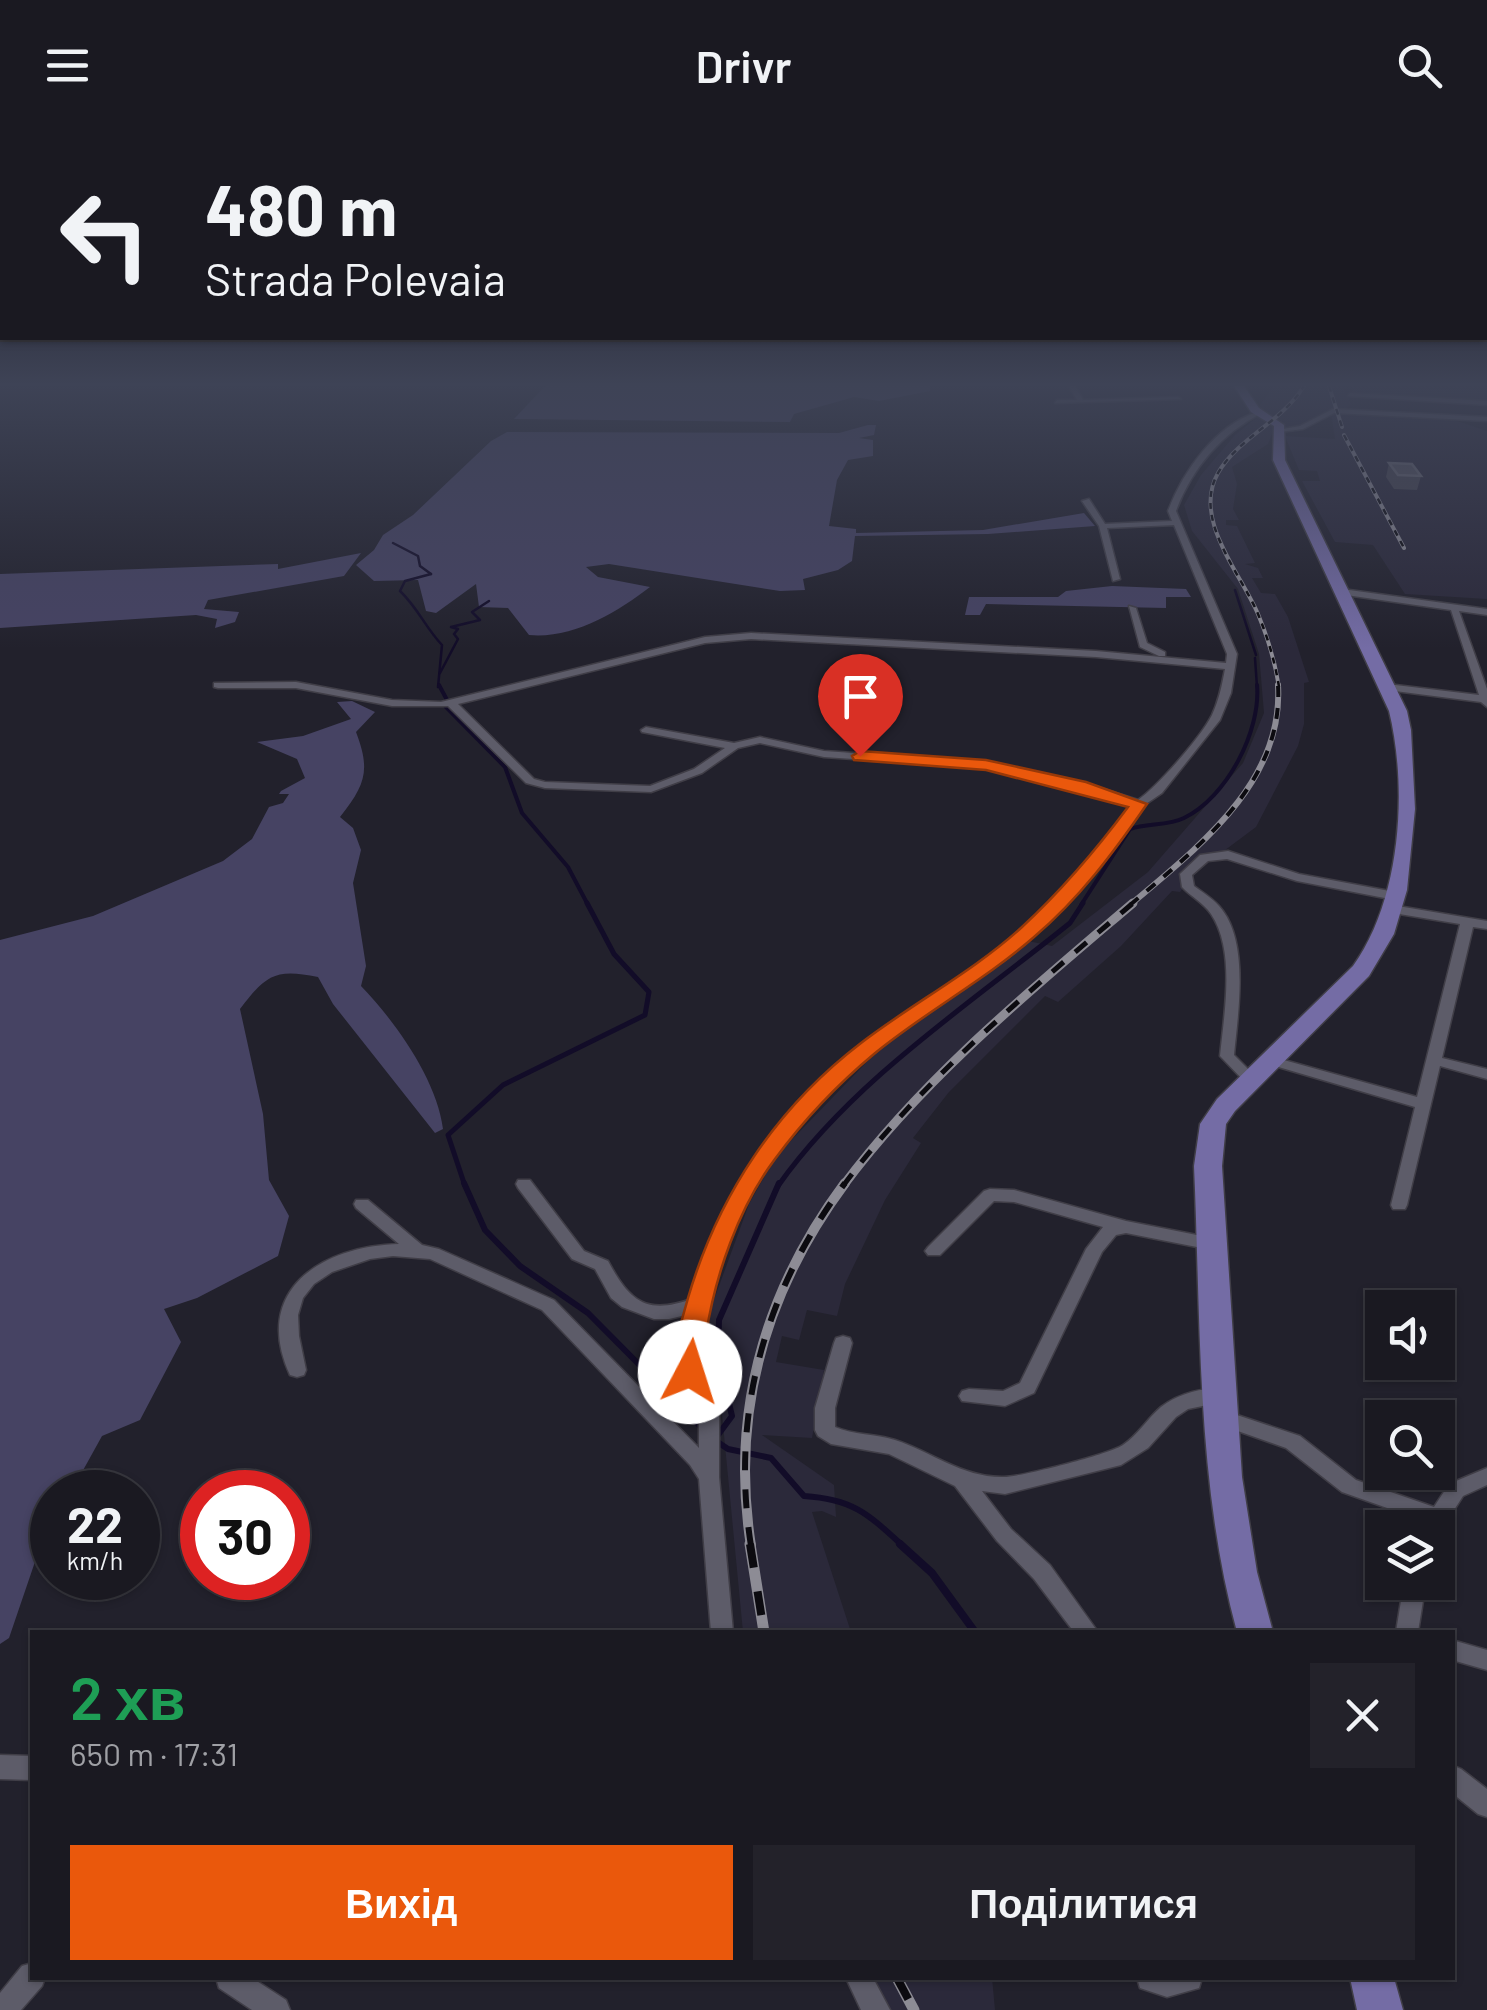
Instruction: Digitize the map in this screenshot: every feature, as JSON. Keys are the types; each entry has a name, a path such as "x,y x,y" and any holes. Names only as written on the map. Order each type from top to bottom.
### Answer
{"main road":[{"path":"1255,1630 1239,1572 1225,1476 1208,1166 1213,1124 1361,971 1394,902 1408,753 1404,726 1286,474"},
{"path":"1372,1980 1380,2010"}],"street":[{"path":"722,1630 709,1477 710,1441 703,1395 690,1372 689,1354 700,1302 734,1206 765,1155 794,1120 890,1030 1027,934 1090,870 1139,804 1158,791 1215,720 1226,693 1229,644 1210,610 1190,546 1172,510 1181,484 1190,474"},
{"path":"1086,501 1103,526 1116,579"},
{"path":"1103,526 1176,523"},
{"path":"1342,592 1455,611 1487,612"},
{"path":"1132,608 1143,645 1185,662"},
{"path":"1387,687 1485,702 1455,611"},
{"path":"218,684 296,685 404,704 452,704 705,640 751,636 1228,666"},
{"path":"1469,653 1487,654"},
{"path":"452,704 530,781 545,785 651,789 698,772 734,746 760,740 824,754 973,763 1080,785 1139,804"},
{"path":"646,730 734,746"},
{"path":"1252,1080 1227,1056 1234,988 1228,939 1216,910 1190,891 1186,874 1196,861 1218,854 1467,924 1487,925"},
{"path":"1399,1205 1467,924"},
{"path":"1433,1060 1487,1074"},
{"path":"1273,1061 1423,1104"},
{"path":"524,1184 578,1254 602,1264 611,1288 637,1308 670,1314 700,1302"},
{"path":"934,1251 990,1195 1014,1196 1126,1227 1212,1244"},
{"path":"362,1204 416,1249"},
{"path":"970,1396 1005,1398 1027,1388 1095,1249 1110,1230 1126,1227"},
{"path":"297,1370 288,1315 302,1288 332,1265 365,1252 416,1249 466,1265 548,1305 672,1431 709,1477"},
{"path":"843,1343 825,1408 825,1430 831,1436 892,1447 962,1480 1005,1486 1114,1459 1131,1453 1151,1425 1167,1413 1202,1396 1293,1442 1350,1486 1405,1510"},
{"path":"1442,1510 1456,1490 1487,1476"},
{"path":"962,1480 1004,1535 1042,1572 1086,1630"},
{"path":"1408,1630 1412,1600"},
{"path":"1455,1651 1487,1660"},
{"path":"0,1767 30,1768"},
{"path":"1455,1779 1487,1804"},
{"path":"2,2010 30,1978"},
{"path":"232,1980 276,2010"},
{"path":"860,1980 876,2010"}],"shaded area":[{"path":"456,474 840,474 829,526 856,529 856,533 983,530 1084,513 1095,526 988,534 855,536 852,561 838,570 803,579 805,590 780,591 609,564 586,567 598,577 650,587 623,606 578,628 529,635 508,608 479,607 476,584 436,613 426,611 418,580 374,581 356,565 374,550 383,535 413,515"},
{"path":"1234,474 1237,484 1233,509 1239,520 1226,520 1226,525 1237,526 1255,563 1245,564 1258,568 1263,578 1252,578 1261,593 1275,594 1288,617 1309,682 1304,683 1304,724 1298,746 1256,827 1193,874 1180,892 1172,891 1121,946 1058,1002 1045,996 949,1092 913,1138 921,1143 885,1200 845,1284 837,1316 807,1310 799,1340 782,1336 776,1362 824,1370 812,1438 762,1435 834,1485 836,1517 822,1511 812,1512 850,1630 743,1630 722,1414 704,1376 697,1346 749,1204 776,1156 891,1037 1028,941 1052,946 1148,872 1243,763 1264,713 1259,654 1238,589 1192,531 1184,505 1201,475"},
{"path":"1318,474 1487,474 1487,599 1405,594 1373,545 1335,542 1302,481 1320,481"},
{"path":"361,553 344,576 208,600 204,609 239,612 235,622 215,628 217,619 196,615 0,628 0,574 278,564 278,569"},
{"path":"1112,586 1186,589 1191,597 1166,597 1166,608 986,604 980,615 965,615 969,597 1058,597 1066,591"},
{"path":"352,701 375,712 356,732 363,757 363,777 340,817 353,828 361,850 353,883 366,966 361,986 413,1052 432,1091 443,1129 435,1133 333,1004 318,977 281,974 249,997 240,1009 263,1114 269,1180 289,1216 278,1256 197,1298 164,1309 181,1342 140,1420 102,1436 83,1470 30,1470 30,1576 9,1638 0,1644 0,940 93,916 223,861 252,839 269,807 283,803 289,794 279,794 281,791 305,778 297,759 257,742 303,736 351,719 337,702"},
{"path":"875,1980 992,1980 995,2010 889,2010"}],"waterway":[{"path":"393,543 418,556 420,566 431,574 405,581 400,591 442,645 438,687"},
{"path":"1235,590 1256,655"},
{"path":"440,673 458,639 454,634 458,629 451,627 480,620 472,612 489,601"},
{"path":"1255,658 1257,687"},
{"path":"439,685 447,700"},
{"path":"1081,905 1130,829 1184,818 1200,808 1227,779 1247,742 1257,687"},
{"path":"446,707 505,767 522,813 568,867 588,905"},
{"path":"464,1183 448,1135 503,1085 645,1015 649,992 614,954 587,903"},
{"path":"778,1186 808,1148 877,1078 1070,923 1083,903"},
{"path":"464,1183 485,1230 520,1266 588,1313 702,1428"},
{"path":"715,1439 732,1416 718,1357 719,1320 779,1183"},
{"path":"713,1439 728,1449 771,1458 804,1496 859,1510 903,1546"},
{"path":"900,1544 932,1573 974,1630"}],"railway":[{"path":"1218,474 1212,491 1214,527 1258,614 1279,687"},
{"path":"1365,474 1404,548"},
{"path":"1130,905 1208,836 1251,783 1267,753 1276,720 1278,685"},
{"path":"843,1186 874,1146 943,1072 1133,903"},
{"path":"751,1546 746,1448 750,1401 760,1355 794,1266 845,1183"},
{"path":"750,1544 764,1630"},
{"path":"898,1980 914,2010"}],"route":[{"path":"690,1372 692,1334 716,1248 734,1206 765,1155 822,1090 866,1049 1027,934 1090,870 1139,804 1080,785 986,765 860,756"}]}
